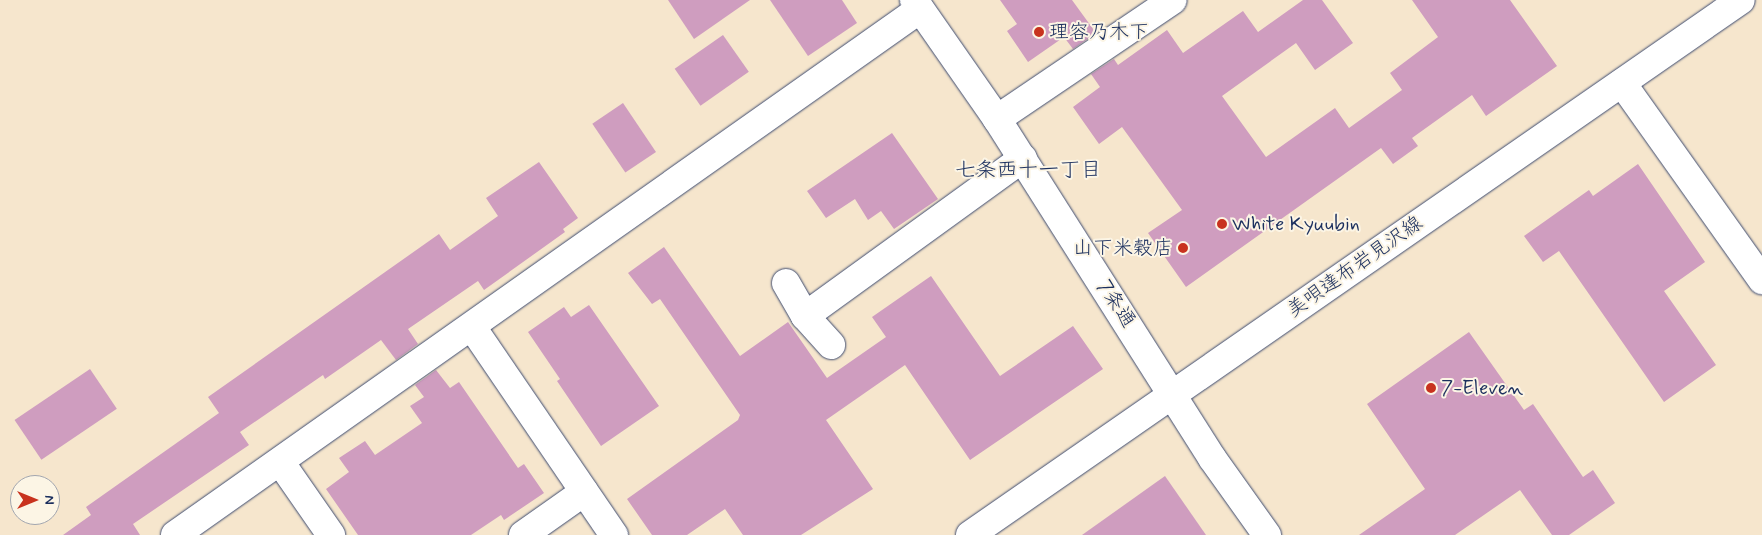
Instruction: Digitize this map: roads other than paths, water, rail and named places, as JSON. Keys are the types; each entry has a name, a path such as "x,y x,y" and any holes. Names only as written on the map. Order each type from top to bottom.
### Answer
{"street":[{"path":"997,119 1173,0"},
{"name":"美唄達布岩見沢線","path":"970,535 1174,396 1741,0"},
{"path":"175,535 281,463 472,327 917,4"},
{"name":"7条通","path":"917,4 1023,158 1174,396 1267,535"},
{"path":"1622,83 1762,280"},
{"path":"805,316 1023,158"},
{"path":"786,283 805,316 832,345"},
{"path":"472,327 614,535"},
{"path":"281,463 331,535"},
{"path":"523,535 584,492"}],"place":[{"name":"理容乃木下","path":"1039,32"},
{"name":"White Kyuubin","path":"1222,224"},
{"name":"山下米穀店","path":"1183,248"},
{"name":"7-Eleven","path":"1431,388"}],"district":[{"name":"七条西十一丁目","path":"1028,170"}]}
